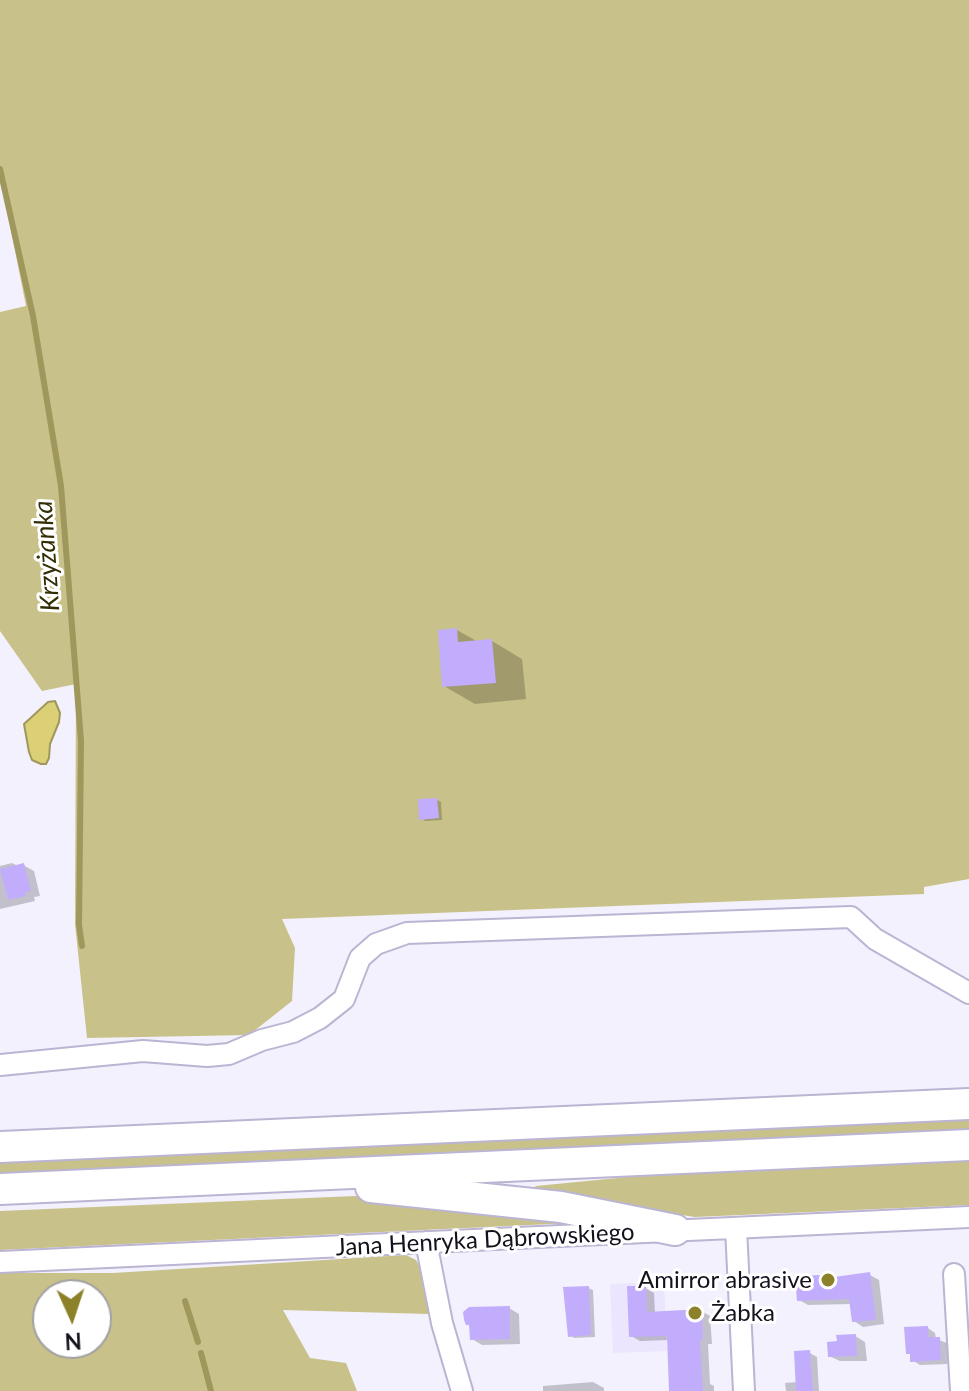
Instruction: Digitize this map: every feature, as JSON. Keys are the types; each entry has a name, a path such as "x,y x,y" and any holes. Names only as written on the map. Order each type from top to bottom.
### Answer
{"main road":[{"path":"0,1147 969,1104"},
{"path":"0,1189 969,1145"},
{"path":"253,1177 561,1207 675,1230"}],"street":[{"path":"0,1065 143,1051 207,1056 229,1054 262,1040 293,1032 320,1018 344,999 360,958 376,944 407,933 851,917 875,939 969,993"},
{"name":"Jana Henryka Dąbrowskiego","path":"0,1262 969,1217"},
{"path":"736,1228 744,1391"},
{"path":"426,1242 442,1323 462,1391"},
{"path":"954,1274 961,1391"}],"shaded area":[{"path":"0,0 969,0 969,879 924,887 924,894 282,919 295,948 292,1001 249,1035 87,1038 75,924 76,684 42,691 0,631 0,312 26,306 0,176"},
{"path":"55,701 60,713 59,722 50,744 49,758 46,764 41,764 32,760 24,724 48,702"},
{"path":"969,1116 969,1133 0,1177 0,1159"},
{"path":"969,1157 969,1205 695,1217 531,1190 536,1186 648,1175"},
{"path":"355,1196 412,1199 593,1222 0,1250 0,1211"},
{"path":"406,1255 416,1260 423,1272 429,1314 283,1310 310,1358 346,1363 357,1391 0,1391 0,1273 113,1273"},
{"path":"664,1282 667,1351 613,1353 610,1284"}],"building":[{"path":"457,628 458,642 492,639 496,683 442,687 438,630"},
{"path":"437,798 439,818 419,820 418,799"},
{"path":"24,863 31,891 25,892 26,896 8,900 0,869"},
{"path":"870,1272 876,1320 852,1322 849,1299 797,1301 795,1276 820,1275 820,1279"},
{"path":"589,1286 591,1335 568,1337 563,1287"},
{"path":"627,1286 646,1286 647,1312 702,1309 703,1391 669,1391 667,1336 629,1337"},
{"path":"510,1306 510,1339 470,1340 469,1325 466,1325 463,1312 469,1307"},
{"path":"928,1326 928,1337 940,1337 941,1360 910,1362 910,1354 906,1354 904,1327"},
{"path":"856,1334 857,1356 828,1357 827,1342 837,1341 836,1335"},
{"path":"810,1350 813,1391 796,1391 794,1351"}],"waterway":[{"name":"Krzyżanka","path":"0,169 33,316 61,486 81,741 79,925 82,946"},
{"name":"Krzyżanka","path":"185,1301 198,1342"},
{"name":"Krzyżanka","path":"201,1353 211,1391"}],"place":[{"name":"Amirror abrasive","path":"828,1280"},
{"name":"Żabka","path":"695,1313"}]}
